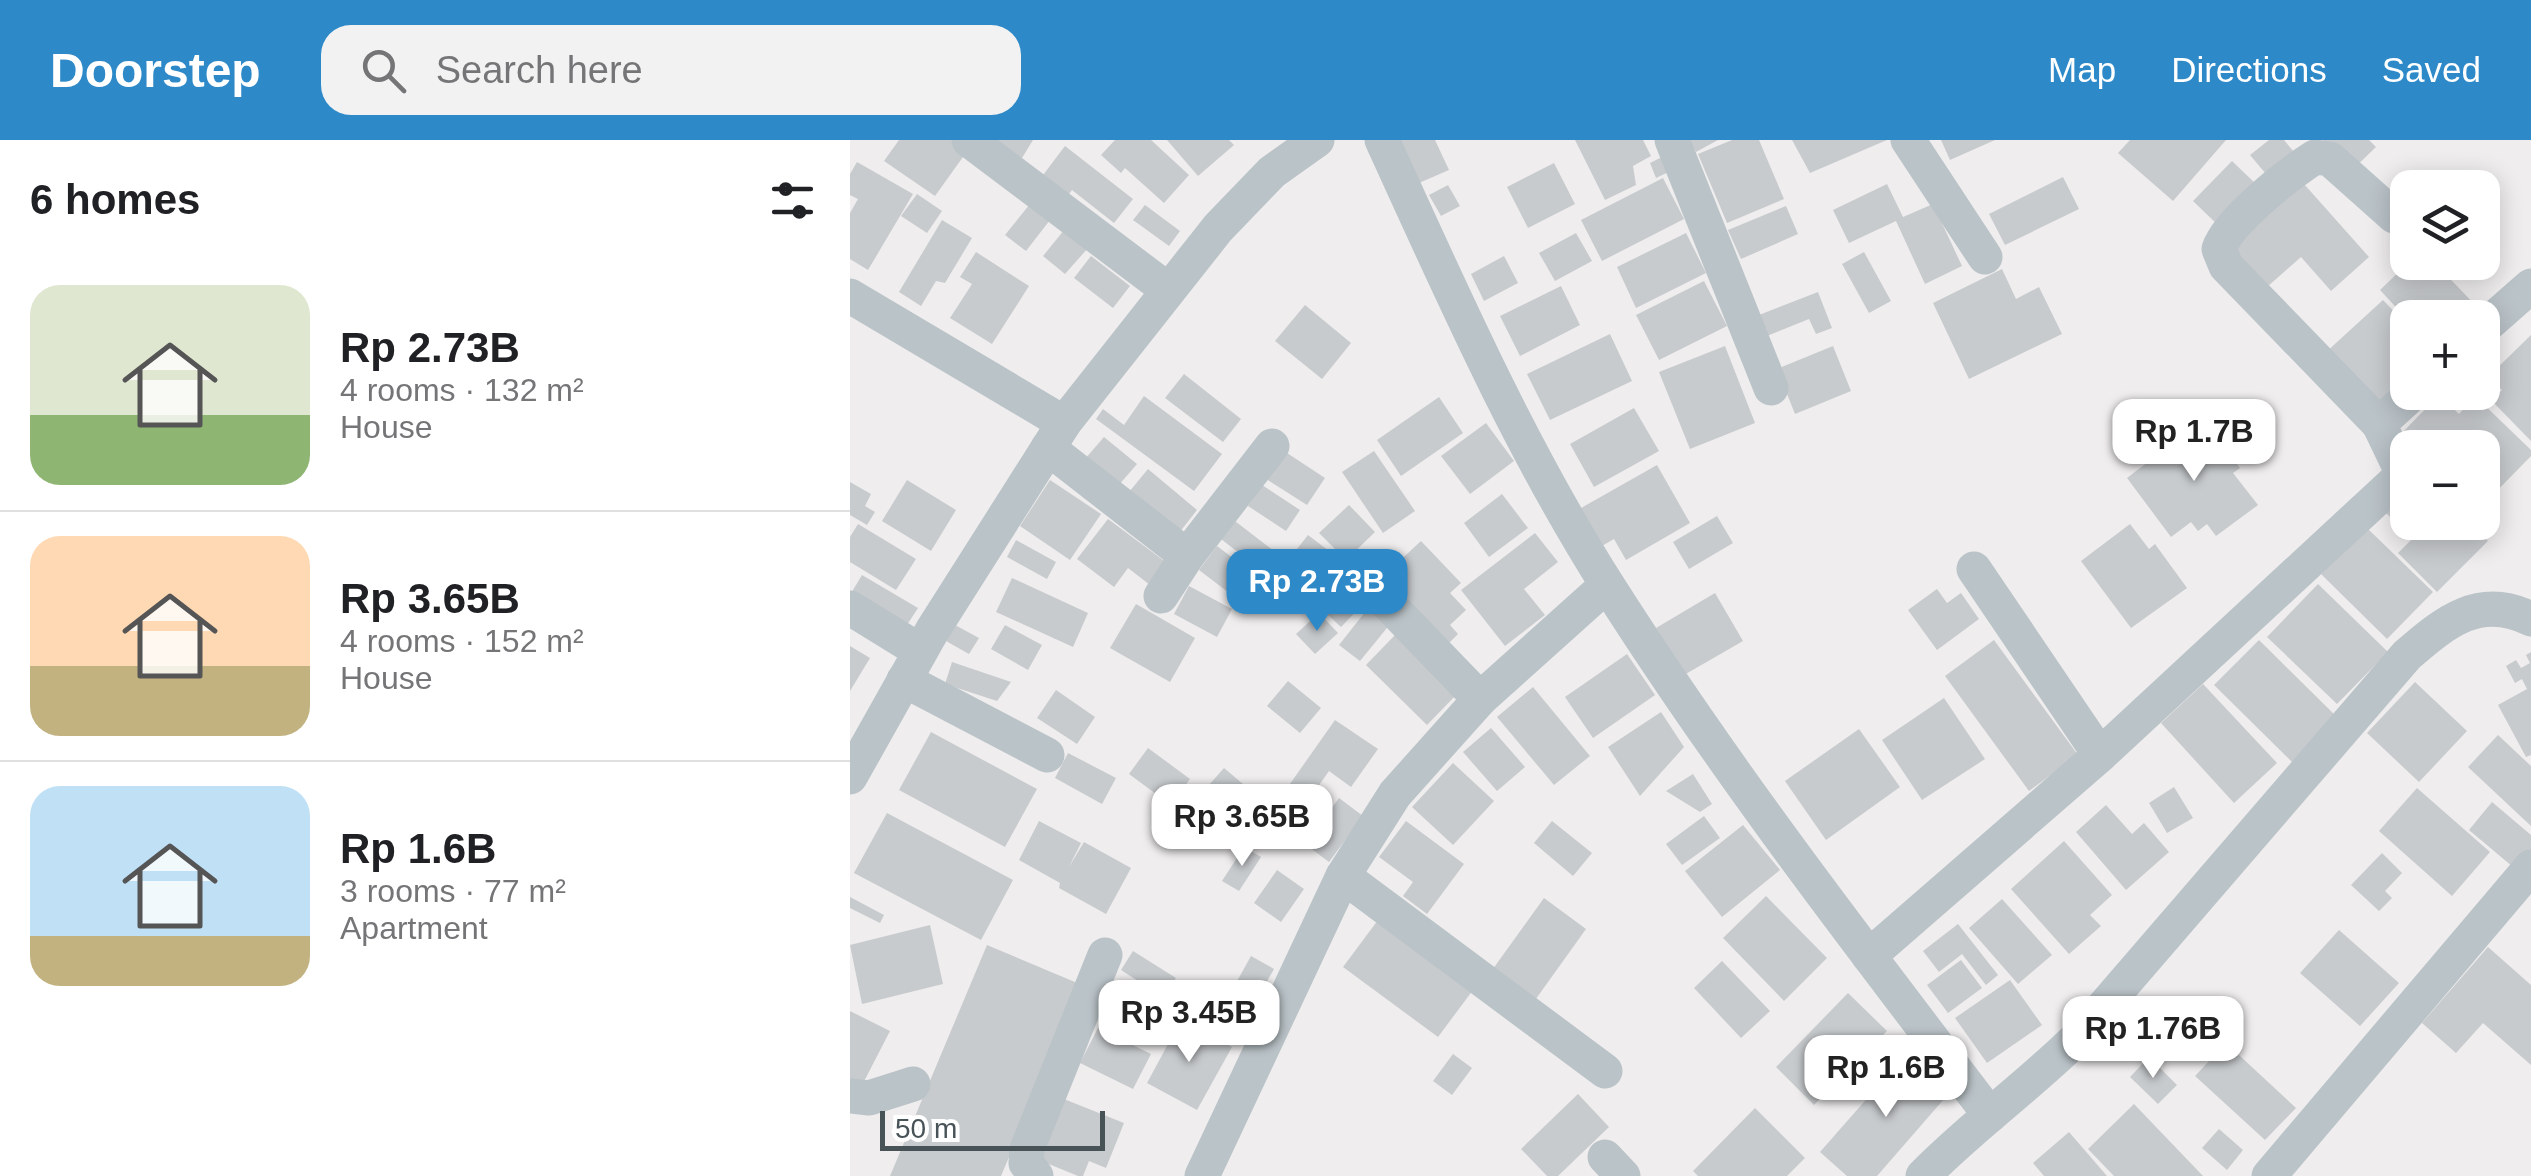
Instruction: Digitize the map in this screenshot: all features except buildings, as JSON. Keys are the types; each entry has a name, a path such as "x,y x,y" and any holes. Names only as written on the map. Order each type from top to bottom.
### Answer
{"street":[{"path":"968,140 1168,290"},
{"path":"850,777 912,666 1056,435 1218,228 1265,156 1318,140"},
{"path":"1382,140 1502,394 1608,585 1748,795 1990,1114"},
{"path":"1672,140 1771,388"},
{"path":"1908,140 1985,257"},
{"path":"1869,956 2100,754 2397,480 2402,472 2400,463 2379,424 2226,266 2219,249 2250,210 2315,157 2330,159 2390,212"},
{"path":"2500,314 2531,286"},
{"path":"850,296 1056,435 1187,556"},
{"path":"2379,424 2394,410"},
{"path":"1161,596 1272,446"},
{"path":"1974,570 2100,754"},
{"path":"1368,584 1480,699"},
{"path":"1202,1176 1344,876 1396,794 1480,699 1608,585"},
{"path":"1923,1176 2075,1040 2408,655 2462,615 2490,607 2516,611 2531,619"},
{"path":"850,608 912,666 1047,755"},
{"path":"2269,1176 2531,867"},
{"path":"1344,876 1606,1072"},
{"path":"1036,1176 1026,1162 1027,1149 1105,955"},
{"path":"850,1096 869,1098 914,1084"}]}
